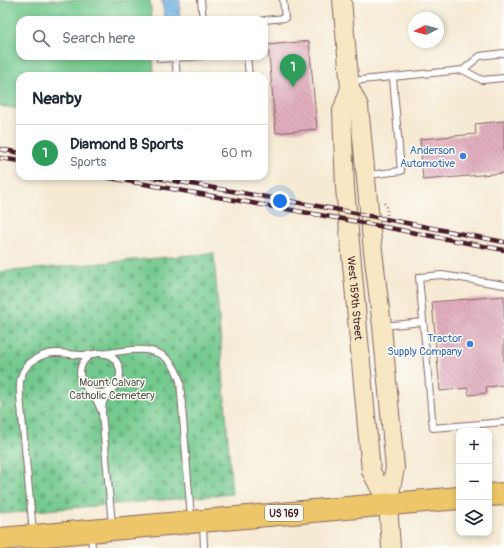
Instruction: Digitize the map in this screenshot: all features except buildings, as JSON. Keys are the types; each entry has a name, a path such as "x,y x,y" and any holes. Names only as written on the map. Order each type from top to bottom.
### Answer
{"highway":[{"path":"492,495 504,494"},
{"name":"US 169","path":"0,539 34,536 92,539 113,529 456,498"}],"main road":[{"name":"West 159th Street","path":"342,0 350,85 359,106 372,251 382,326 395,468 388,504 391,548"},
{"name":"West 159th Street","path":"350,85 342,111 347,213 371,471 388,504"}],"lane":[{"path":"201,0 203,16"},
{"path":"268,20 285,18 283,0"},
{"path":"350,85 463,70 480,56 504,53"},
{"path":"175,60 177,72"},
{"path":"247,60 249,72"},
{"path":"463,70 482,80 504,78"},
{"path":"366,175 401,171 394,78"},
{"path":"504,285 442,275 419,277 433,428 504,422"},
{"path":"382,326 423,322"},
{"path":"34,536 20,396 20,378 26,367 39,356 54,353 82,356 120,351 144,350 158,353 170,361 178,374 197,521 204,548"},
{"path":"113,529 102,413 104,397 115,387 120,376 118,360 120,351"},
{"path":"93,354 87,357 82,363 79,376 82,383 96,399 102,413"},
{"path":"103,354 113,358 118,365"},
{"path":"71,355 79,362 80,368"},
{"path":"89,391 97,394 104,394 110,391"}],"green space":[{"path":"0,0 150,0 152,16 16,16 16,60 153,60 154,72 16,72 16,108 0,106"},
{"name":"Mount Calvary Catholic Cemetery","path":"214,253 232,494 0,514 0,272"}],"water":[{"path":"162,0 180,0 179,16 164,16"}],"railway":[{"path":"0,149 16,152"},
{"path":"0,158 16,160"},
{"path":"122,180 348,220 504,250"},
{"path":"169,180 334,209 504,242"}],"place":[{"name":"Diamond B Sports","path":"293,87"},
{"name":"Anderson Automotive","path":"463,156"},
{"name":"Tractor Supply Company","path":"470,344"}]}
